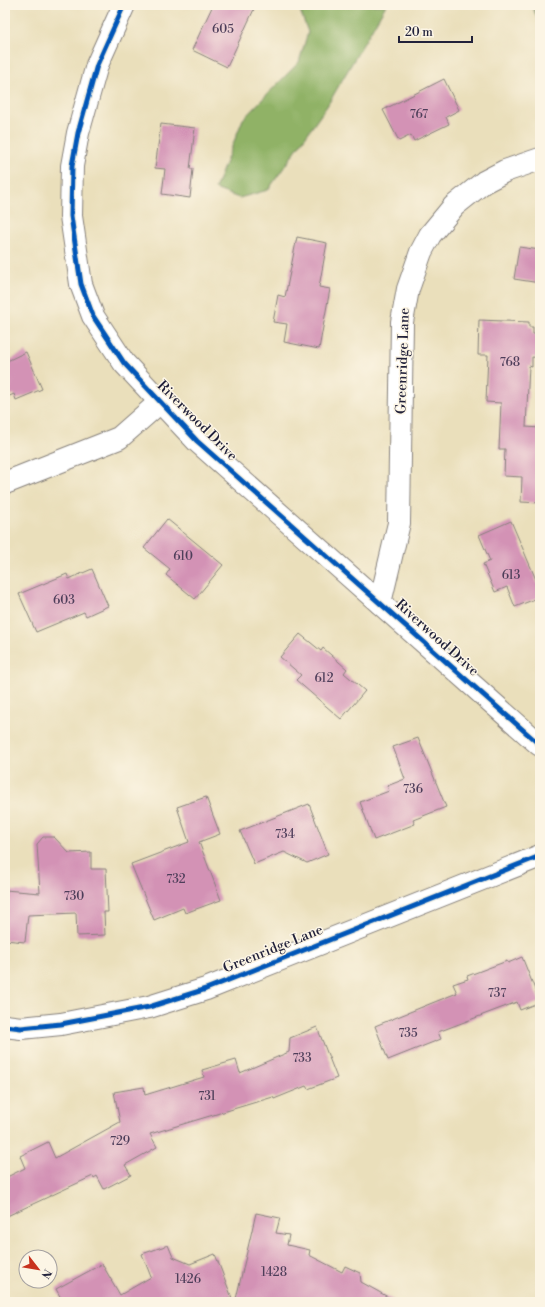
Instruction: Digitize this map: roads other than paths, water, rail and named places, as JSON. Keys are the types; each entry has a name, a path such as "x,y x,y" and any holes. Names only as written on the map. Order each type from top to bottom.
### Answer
{"street":[{"name":"Riverwood Drive","path":"124,5 96,65 78,133 72,166 71,216 81,284 93,316 124,363 197,441 540,745"},
{"name":"Greenridge Lane","path":"380,603 399,523 402,322 408,289 421,252 430,236 454,206 468,193 505,171 540,159"},
{"path":"5,483 119,438 160,402"},
{"name":"Greenridge Lane","path":"5,1026 21,1028 60,1024 149,1007 206,989 540,856"}]}
